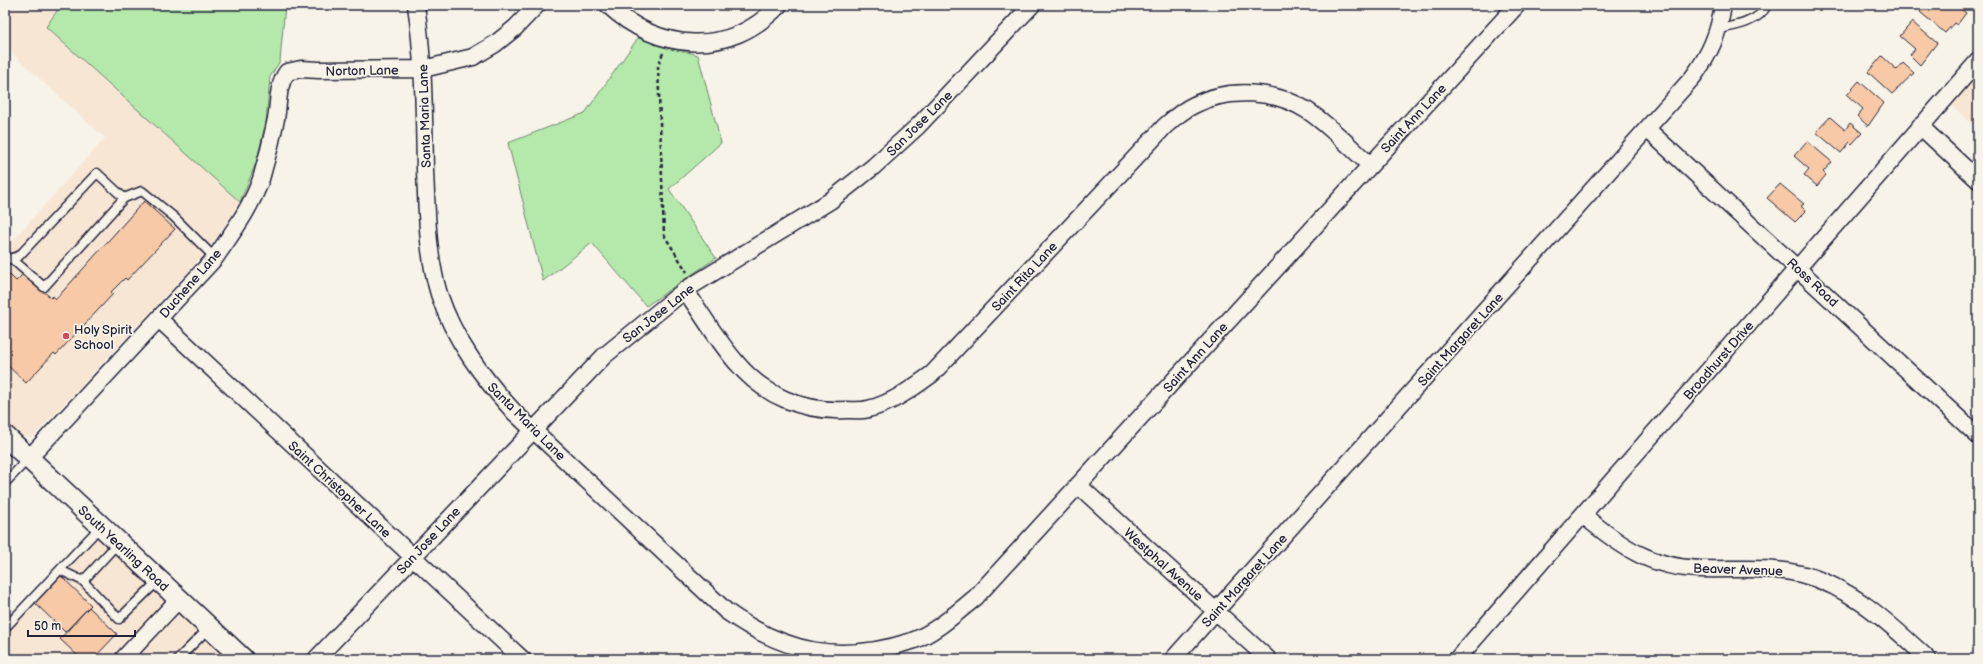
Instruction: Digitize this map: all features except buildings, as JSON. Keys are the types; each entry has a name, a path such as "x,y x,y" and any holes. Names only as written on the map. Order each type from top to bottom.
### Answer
{"street":[{"name":"Santa Maria Lane","path":"416,5 423,69 427,223 431,256 439,294 467,353 490,385 533,430 726,611 750,629 778,643 807,652 839,656"},
{"name":"Norton Lane","path":"287,72 301,68 318,70 423,69 473,57 495,44 515,28 537,5"},
{"path":"608,5 642,30 668,40 697,44 726,38 752,26 779,5"},
{"name":"San Jose Lane","path":"316,659 604,356 690,287 830,201 873,167 918,126 1032,5"},
{"name":"Saint Ann Lane","path":"839,656 876,652 913,641 944,623 975,598 1517,5"},
{"name":"Saint Margaret Lane","path":"1173,659 1647,129 1701,66 1709,54 1719,29 1723,5"},
{"name":"Broadhurst Drive","path":"1457,659 1978,61"},
{"name":"Duchene Lane","path":"29,458 215,258 251,203 260,179 276,118 280,84 287,72"},
{"name":"Saint Rita Lane","path":"690,287 736,363 753,379 778,397 795,405 813,409 830,411 868,409 911,390 932,374 1164,126 1195,104 1234,93 1253,93 1292,102 1322,121 1370,165"},
{"path":"1920,126 1978,180"},
{"name":"Ross Road","path":"1647,129 1978,436"},
{"name":"Saint Christopher Lane","path":"159,319 522,659"},
{"name":"South Yearling Road","path":"5,436 243,659"},
{"name":"Westphal Avenue","path":"1078,485 1268,659"},
{"name":"Beaver Avenue","path":"1583,515 1623,547 1648,559 1700,569 1748,568 1782,570 1822,582 1869,607 1886,620 1928,659"},
{"path":"123,659 179,599"}],"lane":[{"path":"1719,29 1751,20 1759,15 1767,5"},
{"path":"8,259 19,256 97,173 124,198"},
{"path":"8,259 44,287 124,198 142,191 174,217 215,258"},
{"path":"5,482 29,458"},
{"path":"5,628 101,526"},
{"path":"83,581 118,542"},
{"path":"60,570 83,581 119,619 158,580"},
{"path":"178,659 209,628"}],"path":[{"path":"668,40 658,66 664,235 690,287"}],"shaded area":[{"name":"Holy Spirit School","path":"5,5 61,5 47,27 240,202 208,250 33,437 21,436 5,421 5,249 105,138 5,47"},
{"path":"1978,58 1978,130 1943,97"},
{"path":"101,526 243,659 5,659 5,629"}],"green space":[{"path":"61,5 285,5 280,61 270,77 266,122 256,163 240,202 46,27"},
{"path":"638,38 698,55 721,143 669,189 716,258 646,306 592,243 543,281 508,143 585,113"}],"place":[{"name":"Holy Spirit School","path":"66,336"}]}
